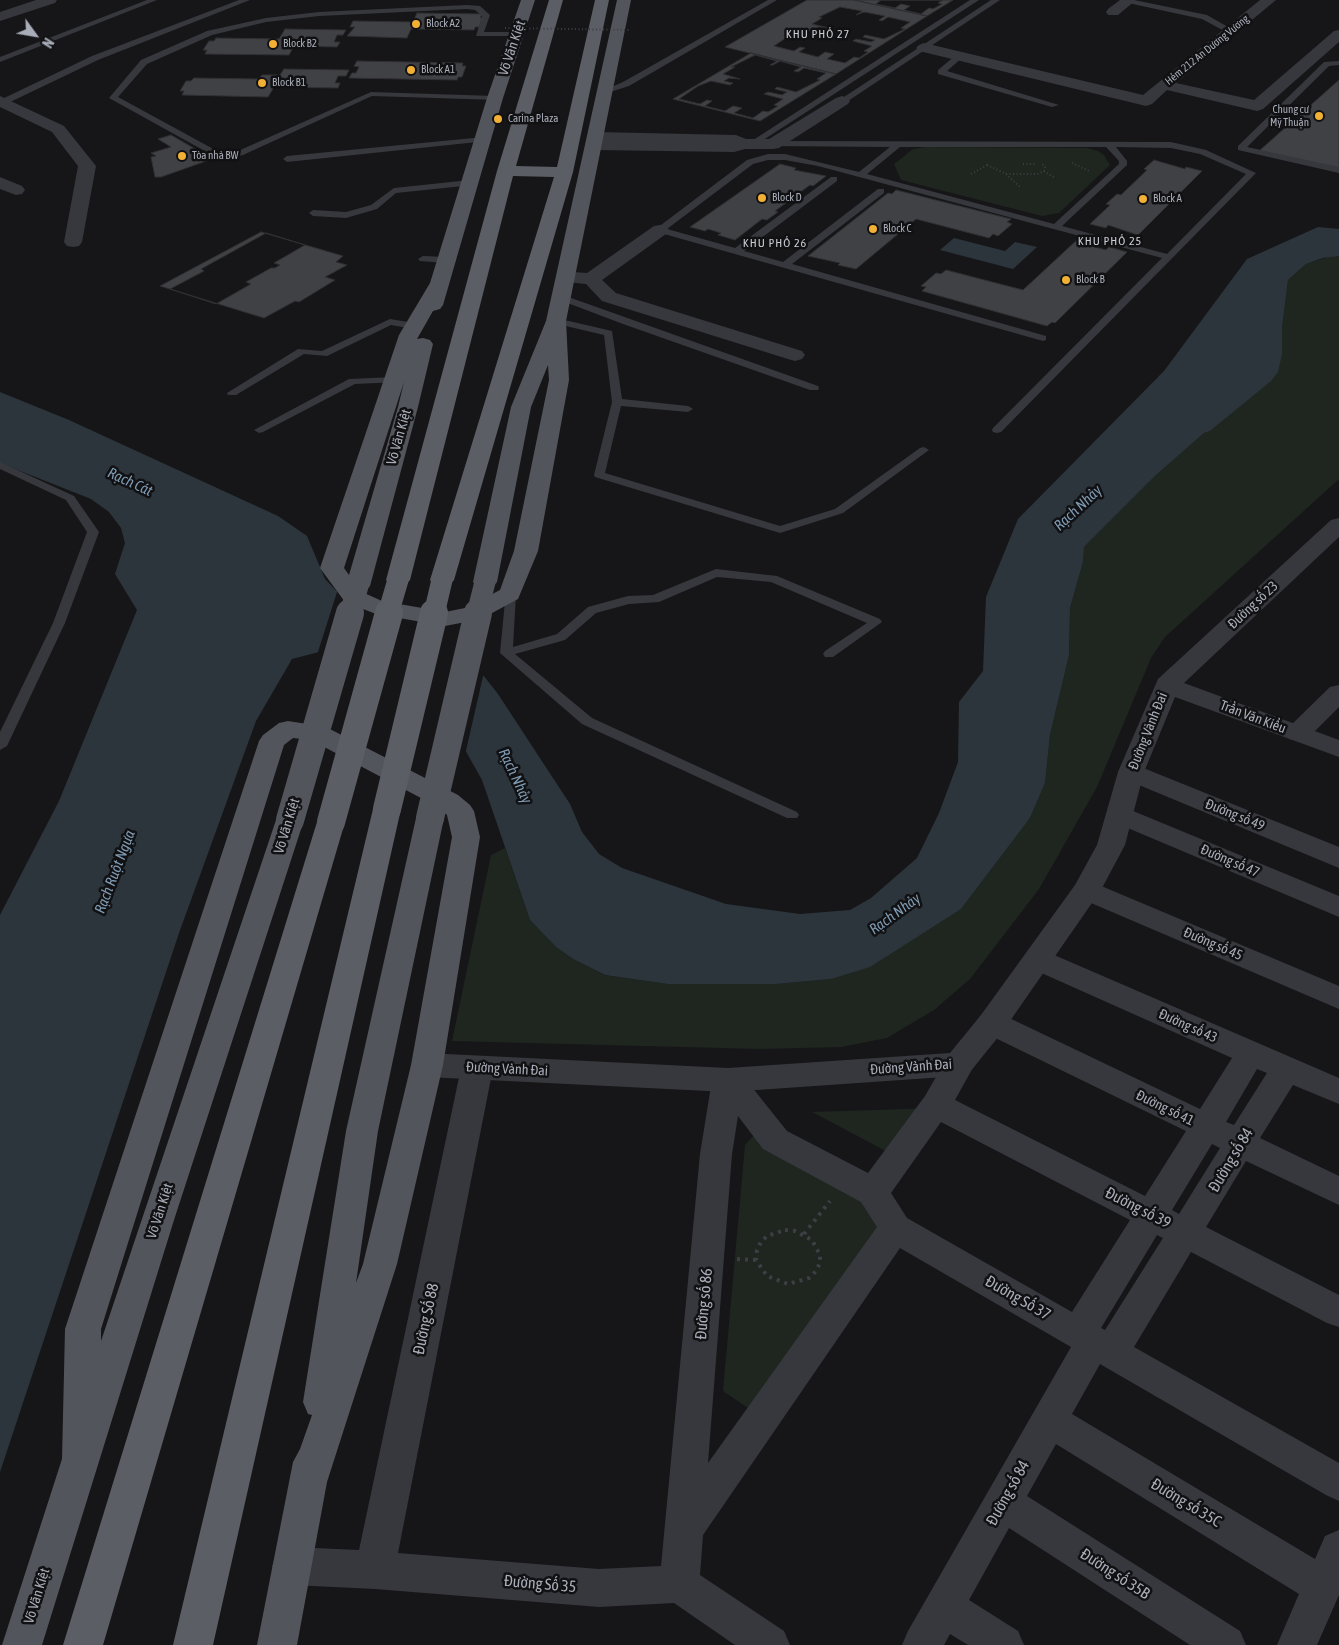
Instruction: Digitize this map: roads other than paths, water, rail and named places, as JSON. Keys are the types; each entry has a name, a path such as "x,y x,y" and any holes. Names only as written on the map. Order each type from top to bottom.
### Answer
{"highway":[{"name":"Võ Văn Kiệt","path":"83,1645 332,822 506,171 556,0"},
{"path":"193,1645 442,580 564,172 602,0"},
{"path":"506,171 564,172"}],"main road":[{"name":"Võ Văn Kiệt","path":"22,1645 80,1457 290,820 408,407 438,287 484,139 511,31 528,0"},
{"path":"277,1645 309,1480 362,1130 430,818 485,582 521,407 556,321 624,0"},
{"path":"438,287 409,335 332,568 353,597 376,607 445,619 472,614 510,594 526,551 559,380 556,321"},
{"path":"80,1457 83,1329 272,741 288,729 316,734 448,801 460,811 466,837 427,1065 380,1264 309,1480"}],"street":[{"path":"0,17 50,0"},
{"path":"1113,12 1128,0"},
{"name":"Hẻm 212 An Dương Vương","path":"959,57 1146,101 1164,84 1269,0"},
{"path":"1164,84 1257,106 1339,34"},
{"path":"924,48 959,57"},
{"path":"595,141 734,147 747,144 773,144 842,101"},
{"path":"1,102 58,129 88,166 73,242"},
{"path":"0,182 16,190"},
{"path":"562,287 591,279 660,230"},
{"path":"591,279 609,297 795,355"},
{"name":"Đường số 23","path":"1167,685 1339,525"},
{"name":"Trần Văn Kiểu","path":"1167,685 1339,749"},
{"name":"Đường Vành Đai","path":"427,1065 728,1080 959,1064 992,1022 1087,890 1111,845 1131,772 1167,685"},
{"path":"1298,733 1339,693"},
{"name":"Đường số 49","path":"1131,772 1339,858"},
{"name":"Đường số 47","path":"1121,814 1339,907"},
{"name":"Đường số 45","path":"1087,890 1339,998"},
{"name":"Đường số 43","path":"1038,958 1339,1092"},
{"name":"Đường số 41","path":"992,1022 1206,1128 1339,1191"},
{"name":"Đường số 84","path":"922,1645 1095,1342 1153,1216 1251,1054"},
{"path":"728,1080 775,1140 861,1185 936,1105 959,1064"},
{"name":"Đường Số 88","path":"375,1570 477,1068"},
{"name":"Đường số 84","path":"1095,1342 1186,1233 1286,1069"},
{"name":"Đường số 86","path":"679,1584 716,1154 728,1080"},
{"name":"Đường số 39","path":"936,1105 1339,1312"},
{"name":"Đường Số 37","path":"861,1185 895,1228 1339,1483"},
{"name":"Đường số 86","path":"684,1529 895,1228"},
{"name":"Đường số 35C","path":"1049,1420 1323,1586"},
{"name":"Đường số 35B","path":"1003,1502 1226,1645"},
{"path":"1297,1645 1339,1549"},
{"name":"Đường Số 35","path":"292,1566 375,1570 599,1588 679,1584"},
{"path":"679,1584 770,1645"},
{"path":"944,1607 1004,1645"}],"lane":[{"path":"0,60 153,0"},
{"path":"1,102 95,58 246,0"},
{"path":"604,92 626,84 773,0"},
{"path":"747,144 975,0"},
{"path":"842,101 996,0"},
{"path":"1128,0 1204,17 1231,31"},
{"path":"495,98 371,94 240,153 229,155 215,153 113,98 144,62 210,33 266,20 319,14 467,7 477,8 486,15 479,34 511,31"},
{"path":"959,57 941,72 1055,105"},
{"path":"1339,63 1327,64 1241,148 1339,170"},
{"path":"287,159 484,139"},
{"path":"773,144 897,146 1171,145 1218,157 1252,173 997,430"},
{"path":"1055,227 1123,165 1123,162 1108,144"},
{"path":"859,176 897,146"},
{"path":"660,230 750,162 768,157 785,157 819,164 1169,257"},
{"path":"737,251 834,180"},
{"path":"314,213 346,215 374,207 394,191 470,183"},
{"path":"785,265 881,190"},
{"path":"660,230 1043,338"},
{"path":"423,259 446,260"},
{"path":"562,287 626,322 814,388"},
{"path":"556,321 609,333 616,402 600,475 780,530 839,511 924,450"},
{"path":"232,393 302,351 323,354 390,322 414,326"},
{"path":"259,430 353,381 394,380"},
{"path":"616,402 688,409"},
{"path":"0,465 70,498 93,532 58,623 0,746"},
{"path":"506,653 561,636 592,610 628,600 655,599 716,573 773,578 876,622 829,654"},
{"path":"506,653 510,594"},
{"path":"506,653 587,721 792,815"}],"water":[{"path":"1318,227 1339,229 1339,256 1323,258 1306,264 1288,280 1282,328 1282,354 1278,372 1271,381 1210,431 1204,433 1155,476 1084,547 1083,562 1070,608 1069,655 1050,735 1045,783 1030,818 961,909 870,967 831,979 776,984 668,984 605,975 573,959 556,947 530,920 482,780 432,691 413,668 369,646 346,645 292,659 256,721 179,933 0,1472 0,915 59,801 137,610 115,574 125,543 121,528 109,512 91,499 0,463 0,392 69,420 278,516 307,536 325,579 350,605 472,661 498,694 570,804 582,832 599,854 622,868 726,904 800,914 850,910 871,898 917,858 939,813 958,762 959,702 983,671 986,597 1018,519 1164,371 1247,259"},
{"path":"954,238 1005,251 1015,242 1037,247 1013,269 940,250"}],"place":[{"name":"Block A2","path":"416,24"},
{"name":"Block B2","path":"273,44"},
{"name":"Block A1","path":"411,70"},
{"name":"Block B1","path":"262,83"},
{"name":"Chung cư Mỹ Thuận","path":"1319,116"},
{"name":"Carina Plaza","path":"498,119"},
{"name":"Tòa nhà BW","path":"182,156"},
{"name":"Block D","path":"762,198"},
{"name":"Block A","path":"1143,199"},
{"name":"Block C","path":"873,229"},
{"name":"Block B","path":"1066,280"}],"district":[{"name":"KHU PHỐ 27","path":"818,34"},
{"name":"KHU PHỐ 25","path":"1110,241"},
{"name":"KHU PHỐ 26","path":"775,243"}],"water label":[{"name":"Rạch Cát","path":"130,482"},
{"name":"Rạch Nhảy","path":"1078,508"},
{"name":"Rạch Nhảy","path":"515,776"},
{"name":"Rạch Ruột Ngựa","path":"115,872"},
{"name":"Rạch Nhảy","path":"895,914"}]}
